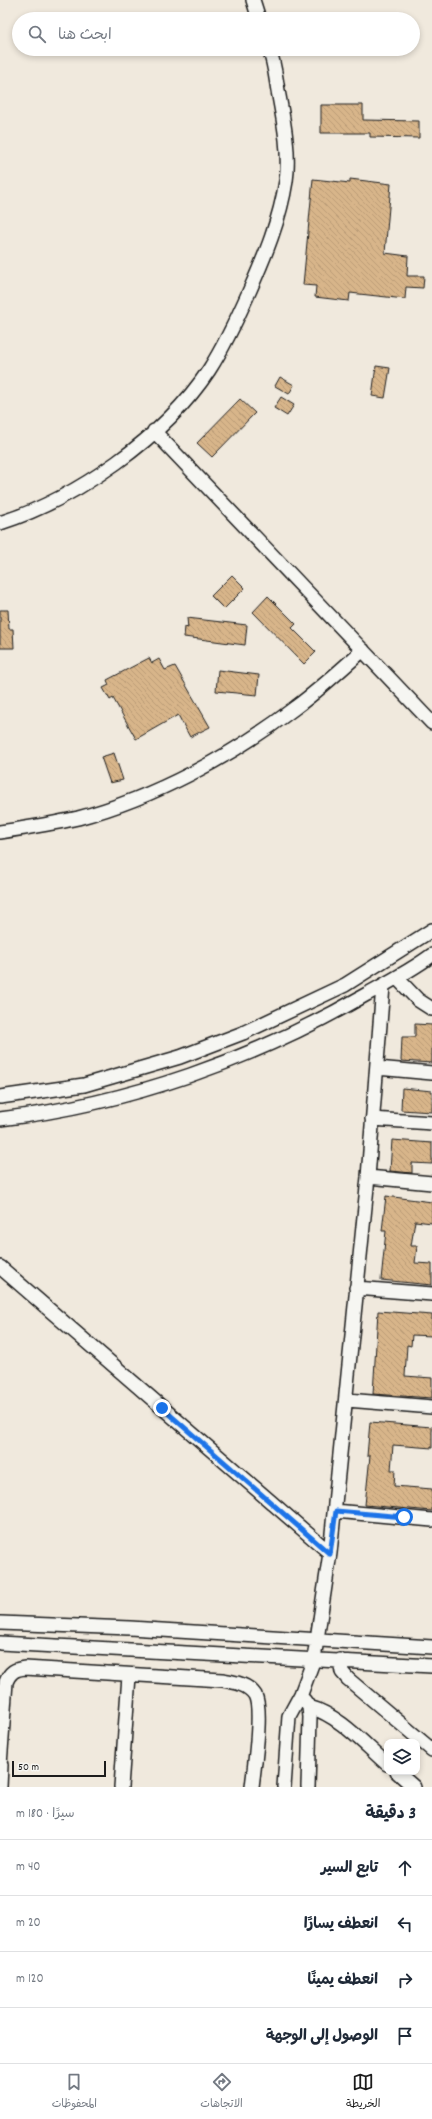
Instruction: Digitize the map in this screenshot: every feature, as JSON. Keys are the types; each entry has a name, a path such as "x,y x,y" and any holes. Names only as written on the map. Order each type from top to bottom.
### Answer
{"street":[{"path":"253,0 257,12"},
{"path":"0,523 52,502 87,483 121,459 154,432 187,398 212,364 231,332 276,226 286,179 286,146 281,108 270,56"},
{"path":"154,432 432,723"},
{"path":"0,832 77,818 118,805 154,790 213,761 255,736 296,708 363,650"},
{"path":"0,1098 84,1085 180,1057 243,1033 345,985 432,930"},
{"path":"0,1118 49,1113 127,1094 243,1056 299,1031 397,978 432,956"},
{"path":"397,978 418,1000 432,1009"},
{"path":"284,1787 289,1716 301,1694 314,1659 336,1511 356,1288 368,1177 382,986"},
{"path":"377,1068 432,1073"},
{"path":"372,1119 432,1123"},
{"path":"368,1177 432,1183"},
{"path":"0,1267 330,1554"},
{"path":"356,1288 432,1294"},
{"path":"347,1400 432,1407"},
{"path":"336,1511 432,1520"},
{"path":"0,1623 130,1628 316,1641 432,1647"},
{"path":"0,1643 432,1666"},
{"path":"340,1660 342,1672 348,1679 432,1750"},
{"path":"0,1787 4,1693 6,1682 14,1671 25,1668 129,1676 222,1680 239,1683 256,1696 258,1712 252,1787"},
{"path":"121,1787 129,1676"},
{"path":"301,1694 309,1707 310,1730 308,1787"},
{"path":"309,1707 317,1709 337,1721 384,1761"},
{"path":"400,1775 414,1787"}],"building":[{"path":"321,105 363,105 363,120 419,121 419,138 370,137 370,133 321,133"},
{"path":"313,179 350,183 350,179 391,184 385,253 408,256 407,276 424,276 423,288 406,287 405,299 350,293 349,301 315,297 316,286 303,285"},
{"path":"376,366 390,368 385,398 372,396"},
{"path":"280,377 294,385 289,394 275,386"},
{"path":"281,397 294,405 287,416 274,408"},
{"path":"240,399 255,413 212,457 197,443"},
{"path":"232,575 245,588 224,609 211,596"},
{"path":"268,596 296,624 292,628 316,652 304,664 253,612"},
{"path":"0,610 8,610 9,629 13,629 14,648 0,648"},
{"path":"187,618 247,625 245,645 184,637 185,627 188,628"},
{"path":"149,658 152,663 159,659 165,670 175,666 210,727 190,737 178,715 136,739 113,698 110,700 103,688 109,685 107,680"},
{"path":"218,670 259,675 257,695 216,691"},
{"path":"114,753 123,780 110,783 101,757"},
{"path":"415,1024 432,1025 432,1063 401,1061 402,1037 415,1037"},
{"path":"402,1088 432,1091 432,1112 401,1110"},
{"path":"392,1140 432,1143 432,1164 412,1163 412,1173 390,1171"},
{"path":"386,1196 432,1202 432,1223 415,1221 411,1246 417,1246 415,1263 432,1264 432,1285 381,1280 386,1231 382,1231"},
{"path":"378,1311 432,1315 432,1336 412,1335 411,1346 407,1345 405,1376 432,1378 432,1398 373,1394"},
{"path":"370,1422 432,1427 432,1448 393,1445 391,1470 395,1470 394,1486 432,1489 432,1511 365,1505 370,1456 367,1456"}],"route":[{"path":"162,1408 330,1554 336,1511 404,1517"}]}
